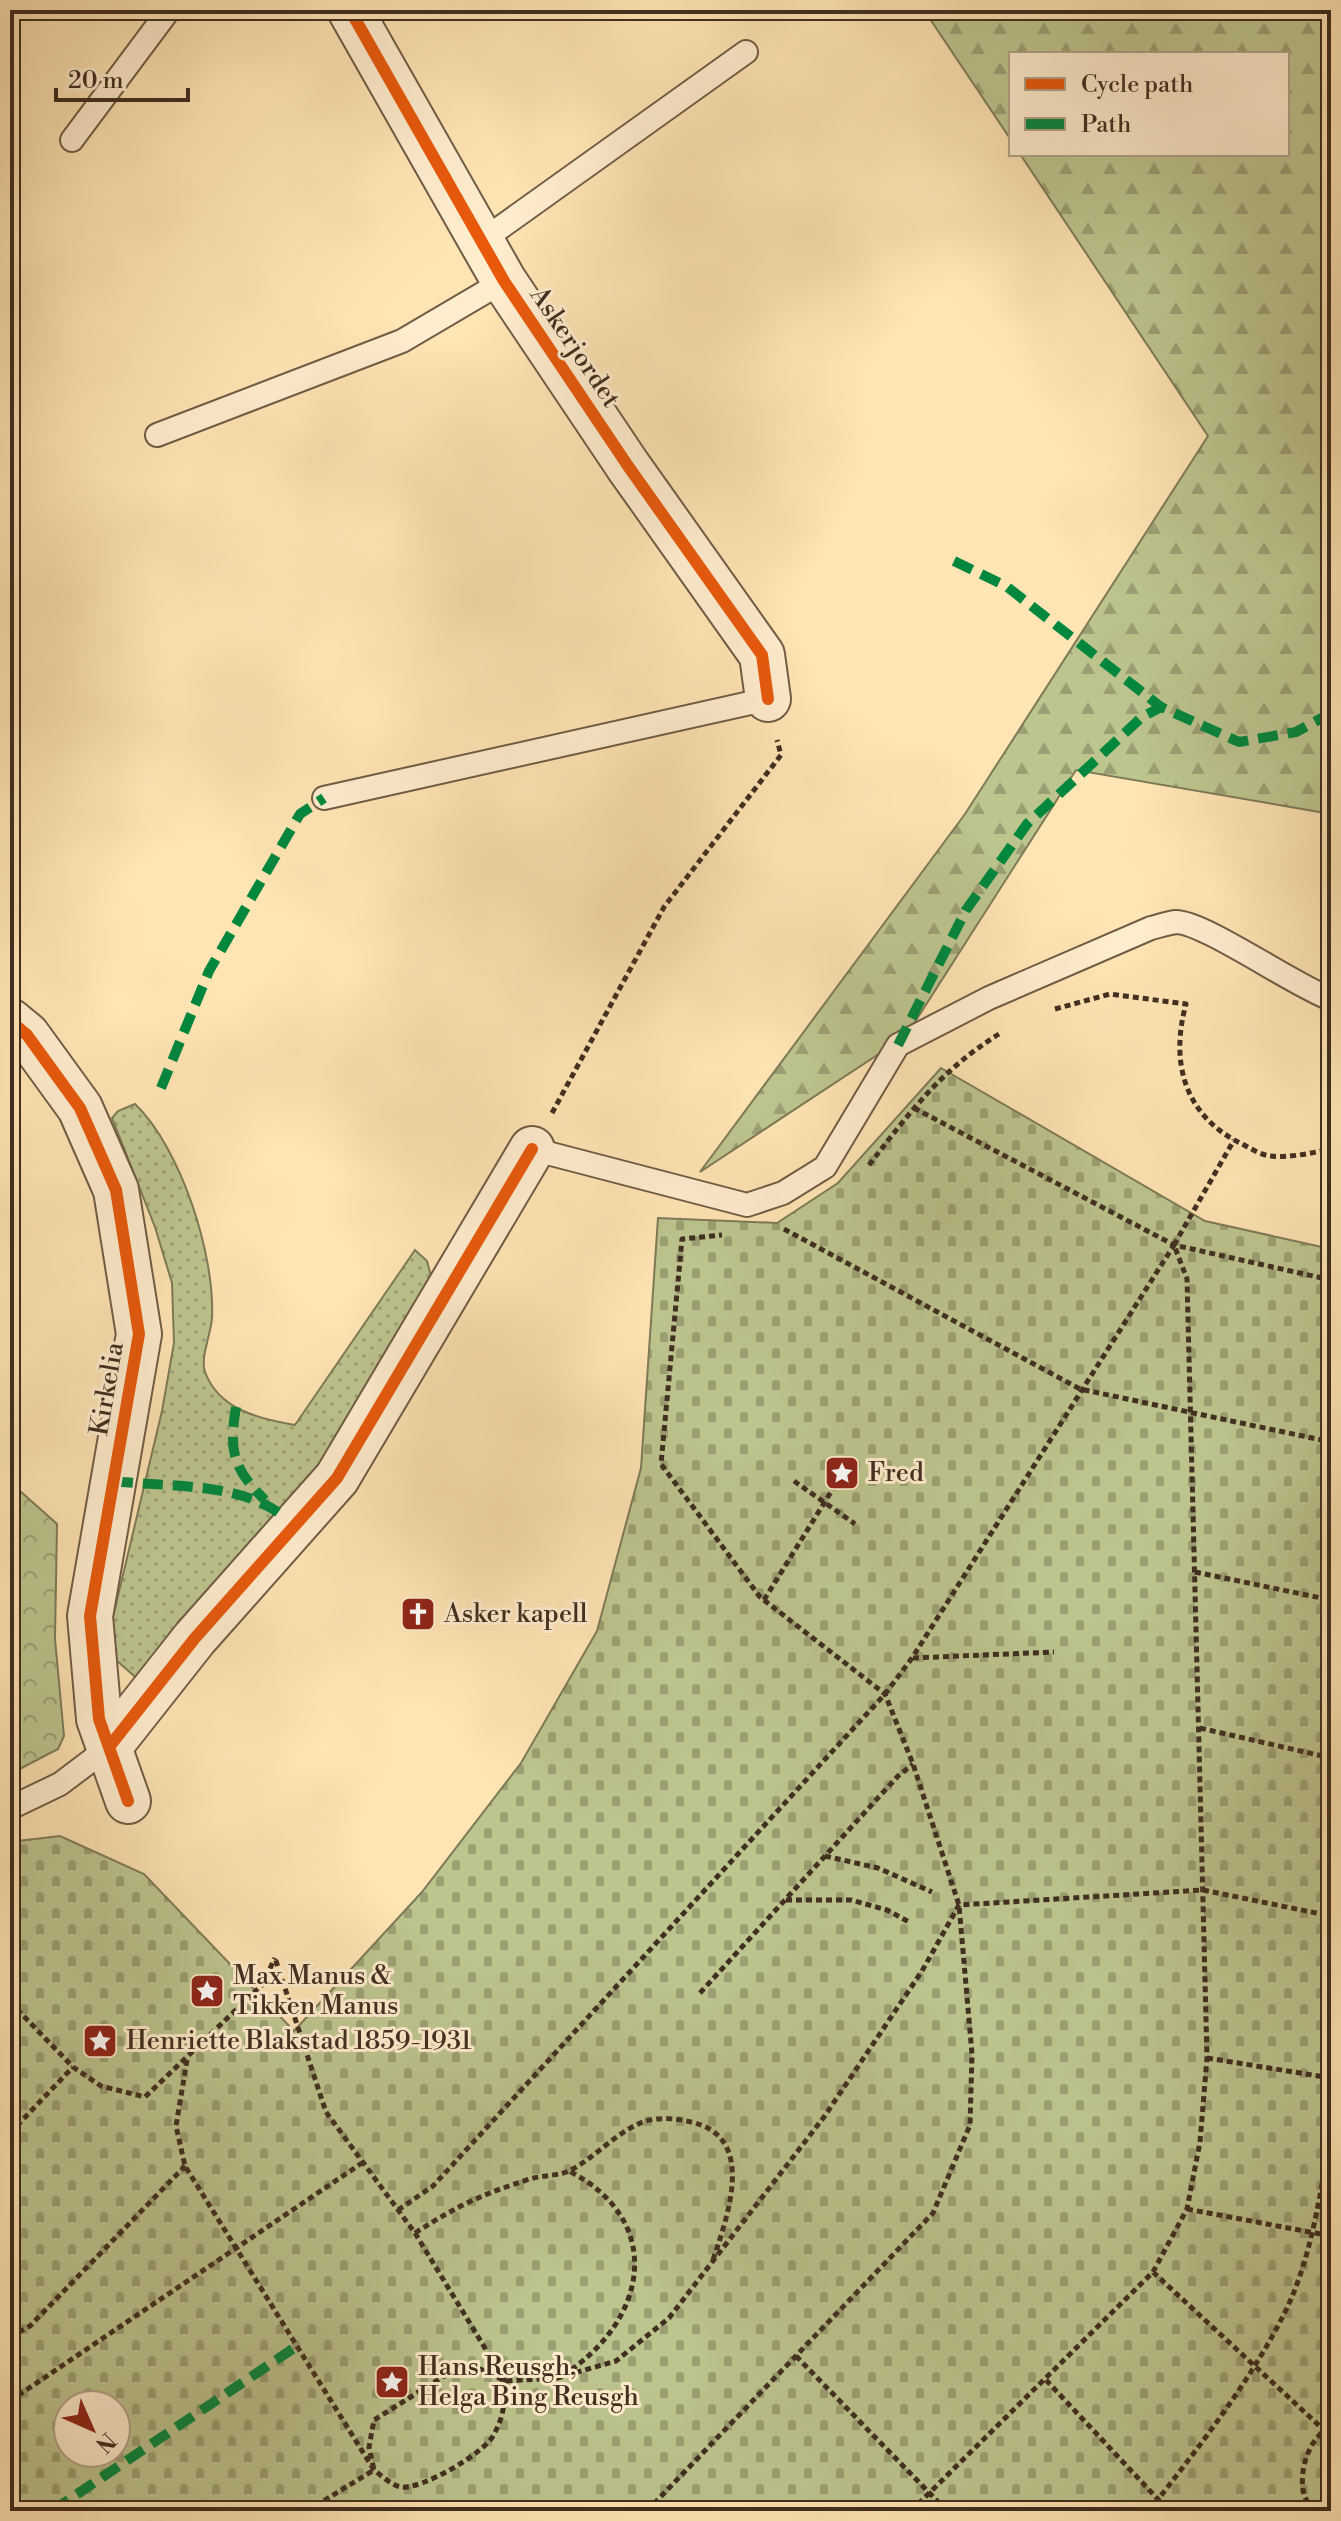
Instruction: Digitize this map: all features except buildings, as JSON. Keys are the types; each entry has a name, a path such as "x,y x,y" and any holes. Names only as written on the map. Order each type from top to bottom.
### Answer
{"street":[{"name":"Askerjordet","path":"350,10 504,281 628,466 762,655 768,699"},
{"name":"Kirkelia","path":"10,1021 27,1035 80,1108 116,1190 139,1334 90,1616 99,1719 128,1801"},
{"path":"109,1747 195,1638 337,1478 532,1149"}],"lane":[{"path":"72,140 169,10"},
{"path":"483,240 746,52"},
{"path":"157,435 402,341 504,281"},
{"path":"324,798 768,699"},
{"path":"532,1149 747,1205 783,1193 825,1167 898,1045 989,998 1151,928 1178,922 1206,932 1307,990 1331,999"},
{"path":"10,1808 60,1784 109,1747"}],"path":[{"path":"532,1149 664,907 781,755 768,699"},
{"path":"1040,1013 1110,994 1186,1004 1177,1037 1180,1069 1193,1099 1211,1123 1234,1140 1268,1156 1331,1149"},
{"path":"865,1170 913,1108 961,1058 1000,1034"},
{"path":"913,1108 1174,1245 1331,1280"},
{"path":"398,2210 433,2186 885,1694 912,1658 1174,1245 1234,1140"},
{"path":"769,1230 784,1229 796,1222"},
{"path":"784,1229 1080,1389 1331,1442"},
{"path":"647,2511 933,2213 970,2125 972,2054 959,1905 913,1764 885,1694 764,1600 661,1464 682,1239 726,1235"},
{"path":"911,2511 1153,2272 1187,2209 1200,2142 1207,2058 1187,1279 1174,1245"},
{"path":"764,1600 839,1479"},
{"path":"794,1481 855,1524"},
{"path":"1194,1572 1331,1600"},
{"path":"912,1658 1054,1652"},
{"path":"1200,1728 1331,1758"},
{"path":"700,1993 913,1764"},
{"path":"825,1856 878,1868 932,1892"},
{"path":"959,1905 1203,1890 1331,1916"},
{"path":"786,1900 851,1900 887,1910 909,1922"},
{"path":"374,2470 369,2447 374,2420 449,2373 474,2366 505,2381 557,2378 616,2361 669,2318 710,2269 824,2117 922,1971 959,1905"},
{"path":"10,2002 73,2067 101,2086 145,2097 262,1985 275,1958 326,2112 415,2233 505,2381 505,2409 491,2440 447,2472 410,2487 396,2486 374,2470 185,2166 176,2126 187,2060"},
{"path":"1207,2058 1331,2078"},
{"path":"10,2133 73,2067"},
{"path":"415,2233 461,2203 536,2177 569,2171 618,2135 644,2122 681,2119 703,2124 728,2152 734,2190 710,2269"},
{"path":"1149,2511 1254,2366 1288,2306 1312,2232 1331,2136"},
{"path":"10,2401 362,2163"},
{"path":"10,2337 30,2326 185,2166"},
{"path":"557,2378 605,2343 628,2301 637,2269 623,2219 604,2195 569,2171"},
{"path":"1187,2209 1331,2236"},
{"path":"1153,2272 1324,2430"},
{"path":"796,2356 947,2511"},
{"path":"1046,2380 1169,2511"},
{"path":"1314,2511 1304,2494 1304,2461 1324,2430 1331,2427"},
{"path":"307,2511 374,2470"}],"green space":[{"path":"924,10 1331,10 1331,814 1076,770 906,1036 700,1172 965,814 1208,436 1021,156 1289,156 1289,52 1009,52 1009,137"},
{"path":"941,1068 1205,1221 1331,1249 1331,2511 10,2511 10,1842 60,1836 144,1874 294,2031 422,1892 521,1763 597,1631 641,1468 658,1218 777,1223 838,1183"},
{"path":"135,1104 167,1147 192,1204 208,1264 211,1293 212,1318 205,1353 205,1372 211,1385 230,1404 255,1416 295,1425 415,1250 427,1261 432,1280 403,1346 318,1466 141,1682 116,1660 112,1621 162,1411 174,1343 172,1283 155,1227 112,1118 118,1111"},
{"path":"10,1482 57,1524 55,1639 64,1736 58,1749 10,1774"}],"marked path":[{"path":"954,561 1006,586 1161,707"},
{"path":"898,1045 966,910 1027,824 1142,717 1161,707 1239,742 1296,732 1331,713"},
{"path":"161,1088 209,971 300,814 324,798"},
{"path":"236,1407 233,1447 239,1468 265,1500"},
{"path":"113,1481 221,1491 261,1503 279,1513"},
{"path":"52,2511 297,2346"}],"cycle path":[{"path":"350,10 504,281 628,466 762,655 768,699"},
{"path":"10,1021 27,1035 80,1108 116,1190 139,1334 90,1616 99,1719 128,1801"},
{"path":"109,1747 195,1638 337,1478 532,1149"}],"place":[{"name":"Fred","path":"842,1473"},
{"name":"Asker kapell","path":"418,1614"},
{"name":"Max Manus & Tikken Manus","path":"207,1991"},
{"name":"Henriette Blakstad 1859-1931","path":"100,2041"},
{"name":"Hans Reusgh, Helga Bing Reusgh","path":"392,2382"}]}
